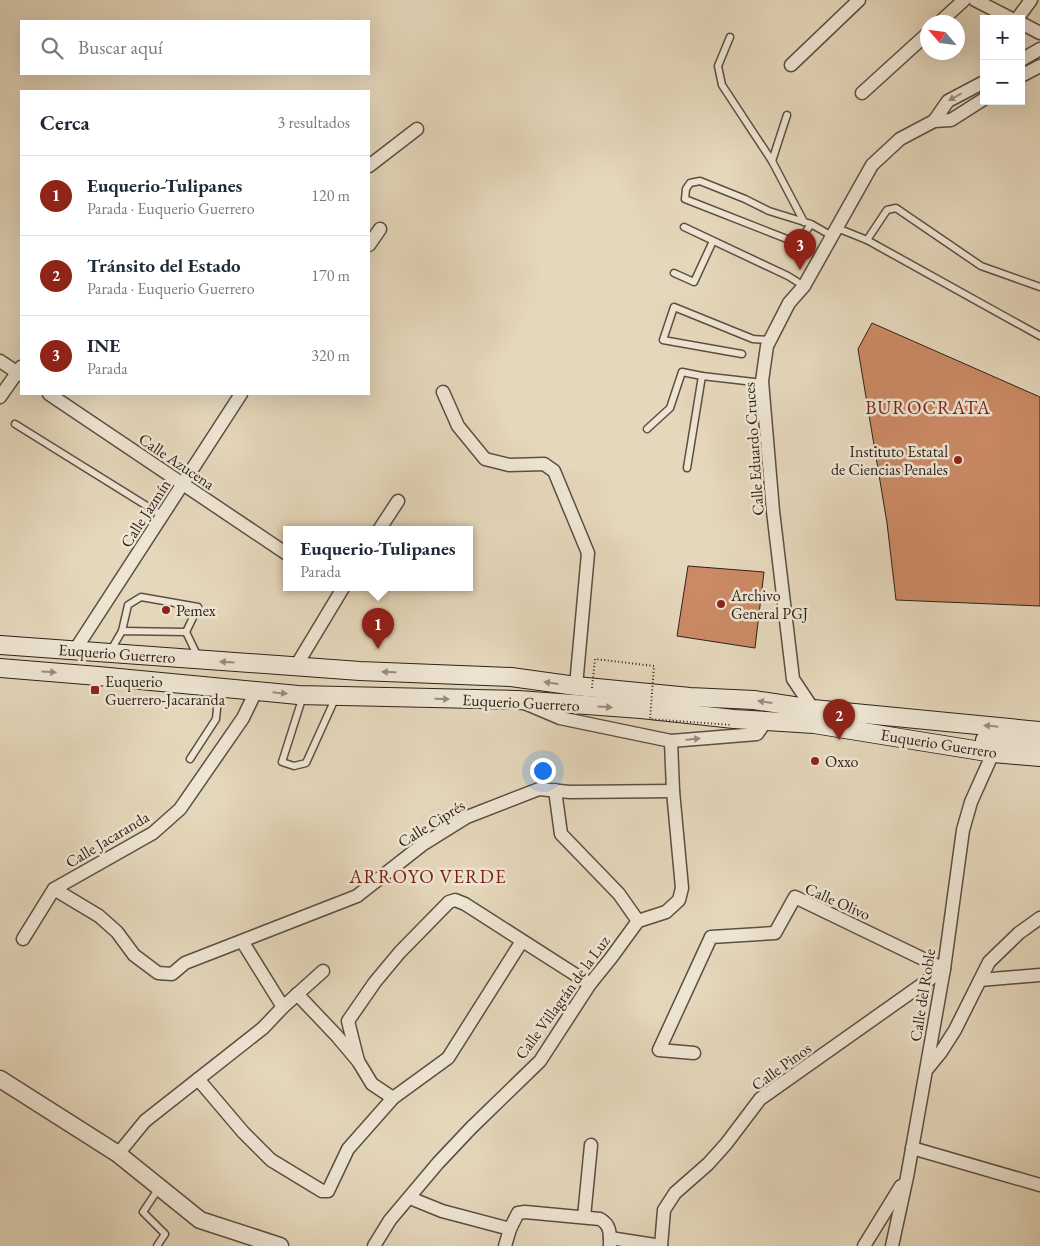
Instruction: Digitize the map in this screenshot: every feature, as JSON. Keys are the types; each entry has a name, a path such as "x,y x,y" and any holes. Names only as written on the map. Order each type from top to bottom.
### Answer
{"main road":[{"name":"Euquerio Guerrero","path":"0,645 360,671 511,677 584,687 690,697 754,700 813,709 1040,731"},
{"name":"Euquerio Guerrero","path":"0,668 303,695 518,700 641,709 734,719 814,724 993,753 1040,757"},
{"path":"919,741 968,739 1040,744"}],"street":[{"path":"791,65 858,0"},
{"path":"948,15 964,0"},
{"path":"975,0 1004,15"},
{"path":"1020,15 1031,0"},
{"path":"1025,25 1040,33"},
{"path":"862,93 920,41"},
{"path":"1025,58 1040,49"},
{"path":"1025,74 1040,66"},
{"name":"Calle Eduardo Cruces","path":"934,121 948,101 980,84"},
{"name":"Calle Eduardo Cruces","path":"813,709 793,679 773,511 763,384 767,346 788,303 804,286 872,165 900,139 934,121 951,120 980,102"},
{"path":"370,165 417,129"},
{"path":"370,244 380,229"},
{"path":"0,361 20,372 0,397"},
{"path":"443,392 458,426 485,459 509,465 544,464 554,471 588,553 584,687"},
{"name":"Calle Azucena","path":"50,395 283,551"},
{"name":"Calle Jazmín","path":"75,650 240,395"},
{"path":"382,526 398,501"},
{"path":"296,666 340,591"},
{"name":"Calle Jacaranda","path":"172,974 158,973 134,955 117,932 99,916 54,889 153,833 180,809 243,718 256,691"},
{"path":"518,700 560,718 671,741 757,734 767,720"},
{"path":"555,790 562,834 619,894 638,920 666,912 679,900 682,888 672,791 671,741"},
{"name":"Calle del Roble","path":"892,1246 912,1148 944,969 963,830 971,802 993,753"},
{"name":"Calle Ciprés","path":"172,974 185,963 357,896 422,845 467,817 539,789 570,792 672,791"},
{"path":"23,939 54,889"},
{"name":"Calle Olivo","path":"694,1053 659,1050 711,937 775,933 794,897 944,969"},
{"path":"358,1061 348,1021 375,982 400,952 449,902 455,900 590,984"},
{"path":"926,1070 941,1052 955,1030 989,962 1020,933 1040,918"},
{"name":"Calle Villagrán de la Luz","path":"374,1246 390,1220 438,1163 540,1061 590,984 638,920"},
{"path":"242,940 283,1007"},
{"path":"198,1079 243,1132 271,1160 322,1191 328,1191 348,1149 393,1098 448,1058 522,941"},
{"name":"Calle Pinos","path":"661,1246 664,1210 675,1192 708,1164 726,1144 760,1099 944,969"},
{"path":"118,1154 145,1121 263,1028 322,971"},
{"path":"980,980 1040,976"},
{"path":"297,994 322,1019 358,1061 372,1084 393,1098"},
{"path":"322,1019 348,1021"},
{"path":"0,1079 118,1154 200,1220 280,1246"},
{"path":"584,1217 591,1145"},
{"path":"912,1148 1040,1185"},
{"path":"864,1246 906,1177"},
{"path":"410,1198 442,1211 510,1229"},
{"path":"505,1246 510,1229 518,1213 525,1212 600,1220 606,1222 609,1227 610,1242 661,1246"}],"lane":[{"path":"730,37 718,66 722,85 772,160 804,222"},
{"path":"772,160 787,114"},
{"path":"812,224 803,236 792,241 685,198 686,189 690,183 700,181 769,211 812,224 834,232 867,240 1040,336"},
{"path":"867,240 887,210 896,208 981,266 1040,287"},
{"path":"684,227 788,276 804,286"},
{"path":"674,273 694,282 713,240"},
{"path":"742,354 663,340 674,307 753,339 770,340"},
{"path":"646,429 670,408 682,372 763,384"},
{"path":"687,468 702,376"},
{"path":"15,424 163,516"},
{"path":"109,654 122,631 128,605 141,597 198,607 186,632"},
{"path":"122,631 186,632"},
{"path":"186,632 199,660"},
{"path":"190,759 216,718 220,688"},
{"path":"303,695 282,762 294,766 306,763 337,696"},
{"path":"157,1246 165,1234 143,1212 160,1187"}],"path":[{"path":"584,687 596,659 654,666 650,719 732,726"}],"building":[{"name":"Instituto Estatal de Ciencias Penales","path":"872,323 1040,397 1040,606 896,600 887,523 858,349"},
{"name":"Archivo General PGJ","path":"688,566 764,572 755,648 677,636"}],"place":[{"name":"INE","path":"800,270"},
{"name":"Instituto Estatal de Ciencias Penales","path":"958,460"},
{"name":"Archivo General PGJ","path":"721,604"},
{"name":"Pemex","path":"166,610"},
{"name":"Euquerio-Tulipanes","path":"378,649"},
{"name":"Euquerio Guerrero-Jacaranda","path":"95,690"},
{"name":"Tránsito del Estado","path":"839,740"},
{"name":"Oxxo","path":"815,761"}],"district":[{"name":"BUROCRATA","path":"928,407"},
{"name":"ARROYO VERDE","path":"428,876"}]}
